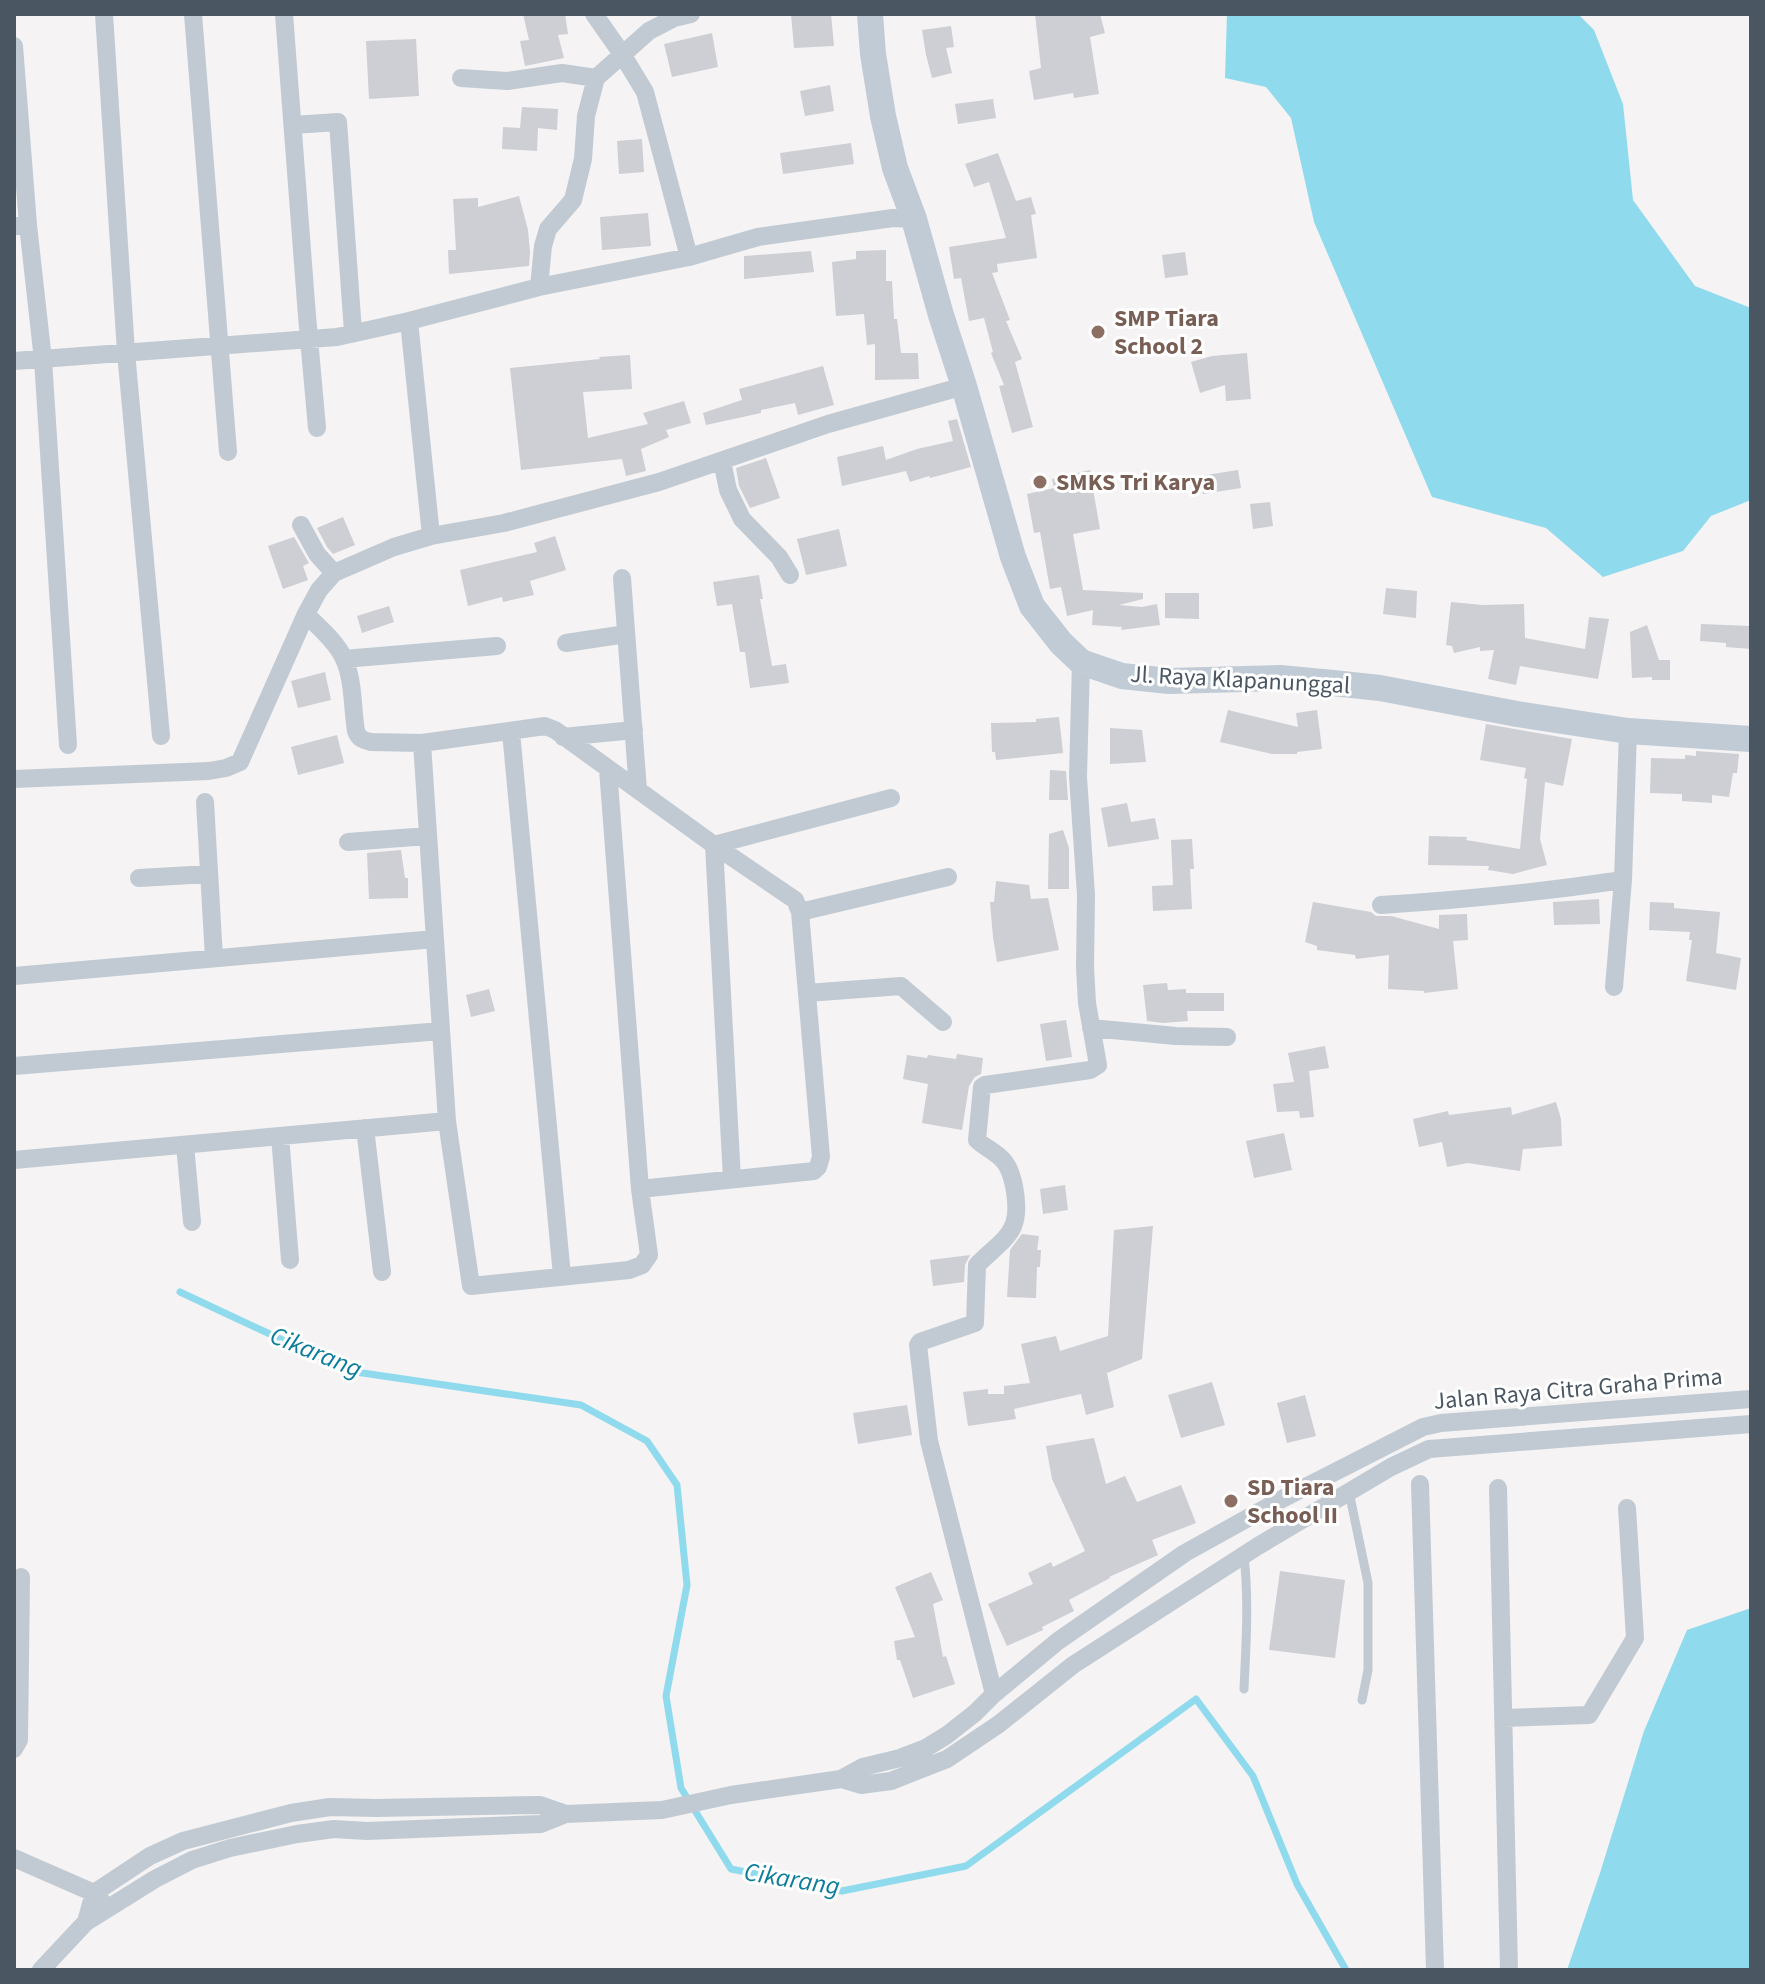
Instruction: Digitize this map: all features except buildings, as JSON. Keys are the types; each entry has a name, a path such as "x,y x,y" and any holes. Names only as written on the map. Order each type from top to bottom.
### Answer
{"street":[{"path":"104,14 126,352 161,736"},
{"path":"193,14 228,452"},
{"path":"284,14 317,428"},
{"path":"594,14 645,92 689,257"},
{"path":"539,287 548,229 573,200 583,159 586,116 596,78 649,31 674,18 691,14"},
{"name":"Jl. Raya Klapanunggal","path":"870,14 883,116 895,168 914,219 1013,557 1032,606 1061,643 1081,662 1122,676 1169,681 1280,678 1380,688 1628,731 1751,739"},
{"path":"14,46 21,226 43,360 68,745"},
{"path":"461,78 507,81 562,73 596,78"},
{"path":"293,125 338,122 353,332"},
{"path":"14,361 337,337 539,287 689,257 758,237 893,218 914,219"},
{"path":"409,321 431,536"},
{"path":"14,779 226,768 240,762 306,614 319,590 334,573 378,553 431,536 518,520 659,482 828,424 964,386"},
{"path":"722,461 728,490 742,519 779,557 790,575"},
{"path":"301,525 317,554 334,573"},
{"path":"622,578 638,790"},
{"path":"306,614 344,659 358,736 371,742 422,743 545,726 555,730 795,900 800,912 807,993 821,1157 818,1167 814,1171 640,1189"},
{"path":"566,643 626,634"},
{"path":"344,659 497,646"},
{"path":"994,1694 929,1441 918,1343 975,1323 978,1264 1007,1237 1015,1225 1017,1202 1008,1167 977,1141 982,1087 1094,1068 1098,1064 1087,1003 1085,967 1086,895 1078,787 1081,662"},
{"path":"563,737 634,730"},
{"path":"1614,987 1623,880 1628,731"},
{"path":"511,732 562,1276"},
{"path":"422,743 447,1121 471,1286 629,1270 642,1265 649,1255 640,1189 608,769"},
{"path":"714,845 891,798"},
{"path":"205,802 214,958"},
{"path":"348,842 428,836"},
{"path":"714,845 732,1179"},
{"path":"139,878 209,874"},
{"path":"800,912 948,877"},
{"path":"1381,905 1547,892 1623,880"},
{"path":"14,976 435,939"},
{"path":"807,993 901,986 943,1022"},
{"path":"1091,1028 1227,1037"},
{"path":"14,1066 441,1031"},
{"path":"14,1160 447,1121"},
{"path":"365,1128 382,1272"},
{"path":"280,1136 290,1260"},
{"path":"185,1145 192,1222"},
{"name":"Jalan Raya Citra Graha Prima","path":"566,1814 662,1810 731,1795 841,1779 863,1767 926,1748 975,1713 1058,1641 1185,1553 1423,1427 1441,1423 1751,1399"},
{"name":"Jalan Raya Citra Graha Prima","path":"841,1779 861,1785 891,1781 947,1759 999,1724 1073,1665 1299,1522 1391,1467 1429,1449 1751,1424"},
{"path":"1420,1484 1435,1970"},
{"path":"1498,1488 1509,1970"},
{"path":"1284,1498 1299,1522"},
{"path":"1504,1718 1589,1715 1635,1638 1627,1508"},
{"path":"14,1749 19,1740 17,1646 21,1577"},
{"path":"86,1922 94,1893 150,1856 183,1841 291,1813 330,1807 540,1805 566,1814"},
{"path":"41,1970 86,1922 155,1879 192,1860 230,1848 334,1829 367,1831 541,1824 566,1814"},
{"path":"14,1858 94,1893 109,1909"}],"lane":[{"path":"1349,1492 1368,1583 1368,1670 1362,1700"},
{"path":"1244,1556 1247,1633 1244,1689"}],"water":[{"path":"1227,14 1578,14 1594,30 1623,104 1633,200 1695,286 1751,308 1751,500 1711,516 1683,551 1603,577 1546,528 1432,497 1314,222 1291,118 1266,87 1225,78"},
{"path":"1751,1608 1751,1970 1567,1970 1644,1731 1687,1630"}],"waterway":[{"name":"Cikarang","path":"180,1292 349,1371 581,1405 647,1441 677,1485 687,1585 666,1696 681,1788 731,1869 842,1891 966,1866 1196,1699 1253,1776 1297,1884 1346,1970"}],"place":[{"name":"SMP Tiara School 2","path":"1098,332"},
{"name":"SMKS Tri Karya","path":"1040,482"},
{"name":"SD Tiara School II","path":"1231,1501"}]}
